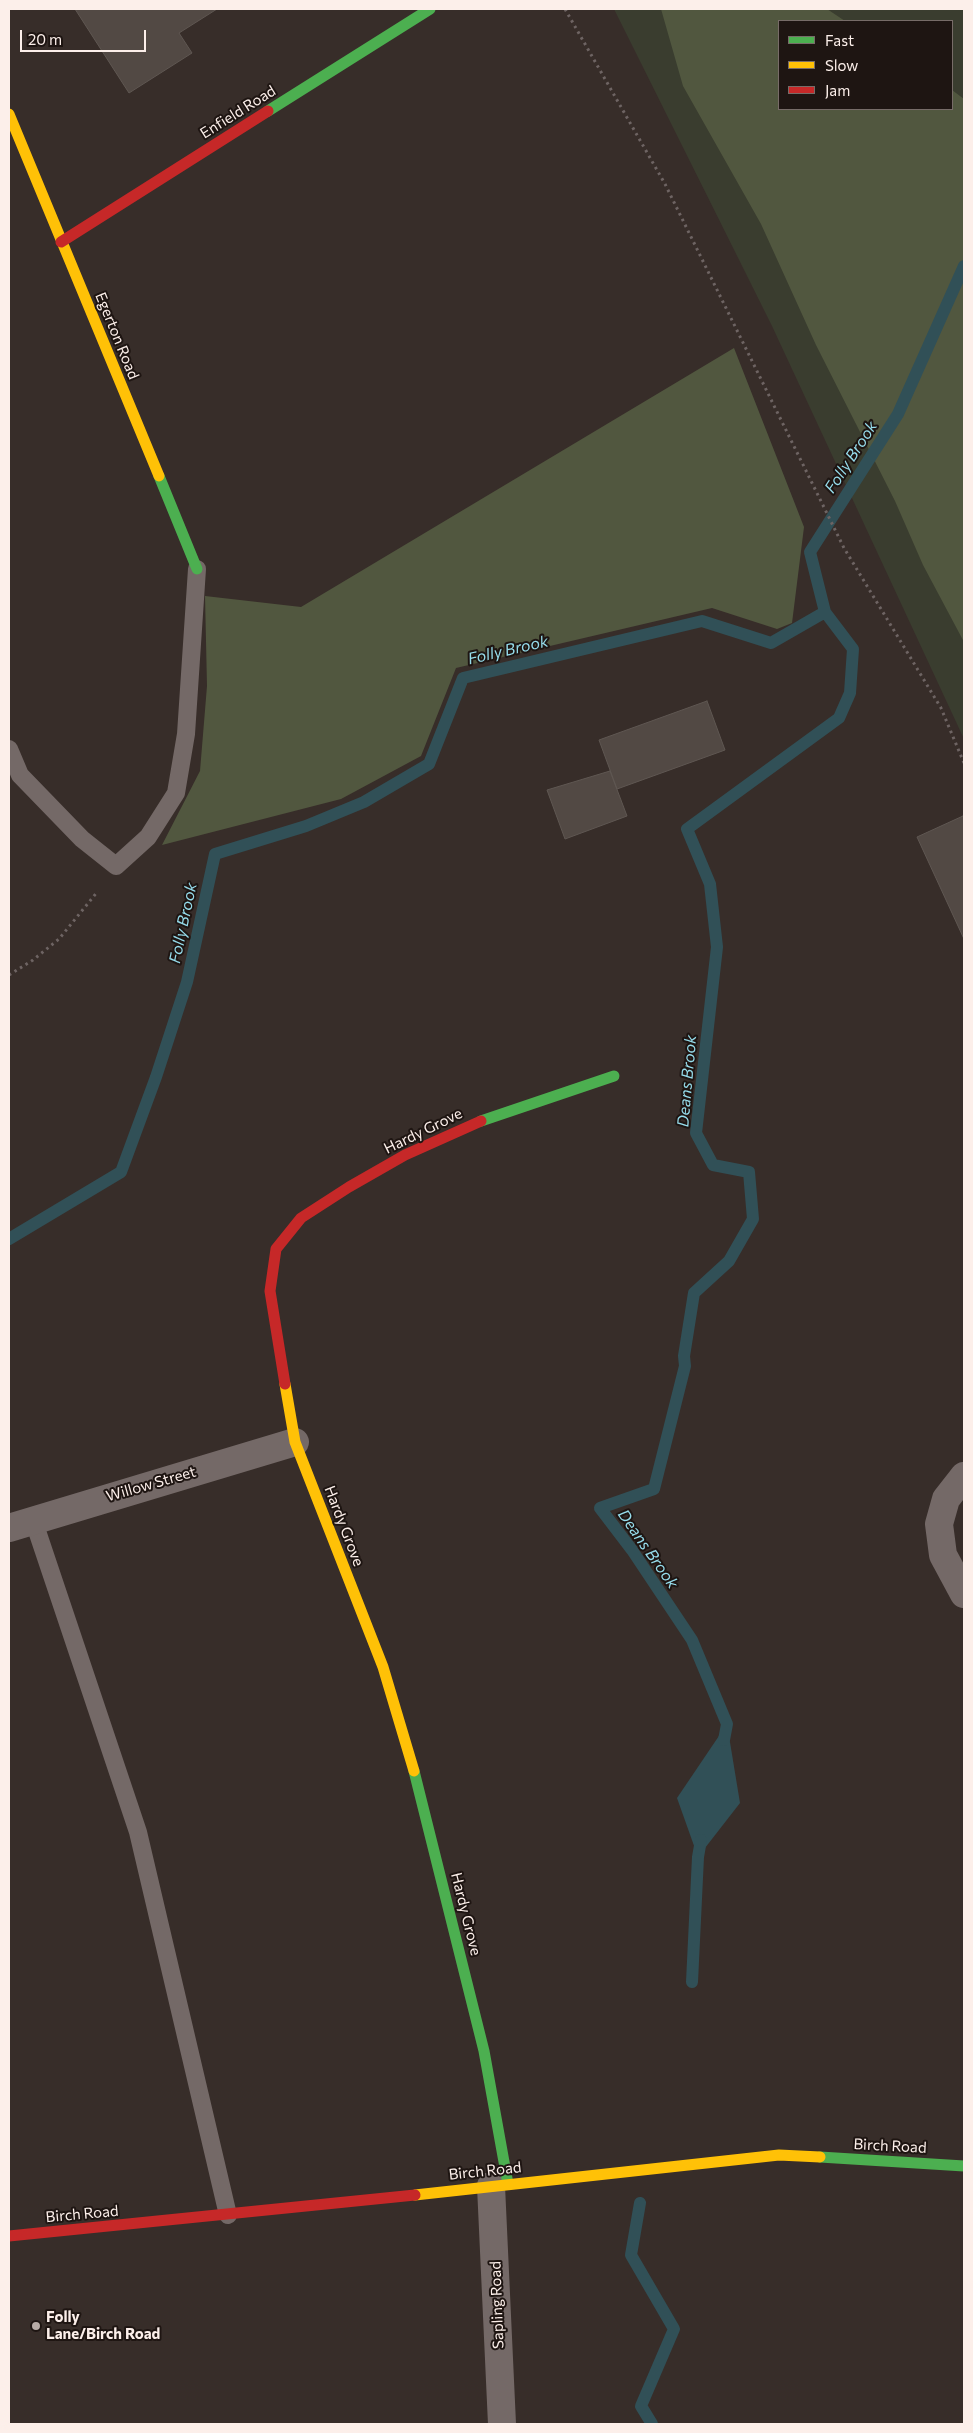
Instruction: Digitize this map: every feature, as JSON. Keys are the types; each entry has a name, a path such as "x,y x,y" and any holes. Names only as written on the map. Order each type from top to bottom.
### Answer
{"street":[{"name":"Enfield Road","path":"61,242 430,9"},
{"name":"Egerton Road","path":"9,114 197,569"},
{"name":"Hardy Grove","path":"500,2185 484,2051 413,1770 383,1667 295,1442 270,1291 276,1249 301,1218 349,1187 405,1155 470,1125 614,1076"},
{"name":"Willow Street","path":"21,1523 295,1442"},
{"path":"964,1476 946,1499 939,1524 943,1555 964,1594"},
{"name":"Birch Road","path":"9,2236 228,2215 779,2155 964,2166"},
{"name":"Sapling Road","path":"500,2185 502,2424"}],"lane":[{"path":"9,749 20,776 82,838 116,866 148,837 176,792 186,734 197,569"},
{"path":"21,1523 138,1832 228,2215"}],"path":[{"path":"565,9 665,184 844,548 941,708 964,763"},
{"path":"9,976 59,939 116,866"}],"green space":[{"path":"614,9 964,9 964,739 772,326"},
{"path":"661,9 827,9 844,20 778,20 778,110 953,110 953,91 964,99 964,642 923,565 895,501 816,345 761,224 683,86"},
{"path":"734,348 804,527 792,623 777,629 712,608 456,668 421,756 341,799 162,845 200,771 207,686 205,596 301,607"}],"water":[{"path":"727,1724 740,1803 698,1857 677,1798"}],"building":[{"path":"75,9 217,9 179,33 192,53 129,93"},
{"path":"707,701 725,750 617,789 599,740"},
{"path":"610,771 627,816 565,839 547,790"},
{"path":"963,816 964,819 964,939 917,837"}],"waterway":[{"name":"Folly Brook","path":"9,1239 121,1172 156,1077 187,982 215,854 306,826 364,802 429,764 463,678 702,621 771,643 825,612 810,552 898,414 964,266"},
{"name":"Deans Brook","path":"724,1740 727,1724 692,1640 632,1550 600,1508 654,1489 685,1366 684,1356 694,1293 729,1261 753,1219 749,1172 713,1165 696,1133 717,947 710,884 687,829 839,718 850,693 853,649 825,612"},
{"path":"692,1982 698,1857 701,1840"},
{"name":"Deans Brook","path":"640,2203 631,2255 674,2329 641,2406 652,2424"}],"traffic: fast":[{"path":"268,111 430,9"},
{"path":"159,476 197,569"},
{"path":"481,1121 614,1076"},
{"path":"414,1771 484,2051 508,2184"},
{"path":"820,2157 964,2166"}],"traffic: slow":[{"path":"9,114 159,476"},
{"path":"285,1384 295,1442 383,1667 414,1771"},
{"path":"415,2195 779,2155 820,2157"}],"traffic: jam":[{"path":"61,242 268,111"},
{"path":"285,1384 270,1291 276,1249 301,1218 349,1187 405,1155 481,1121"},
{"path":"9,2236 415,2195"}],"place":[{"name":"Folly Lane/Birch Road","path":"36,2326"}]}
